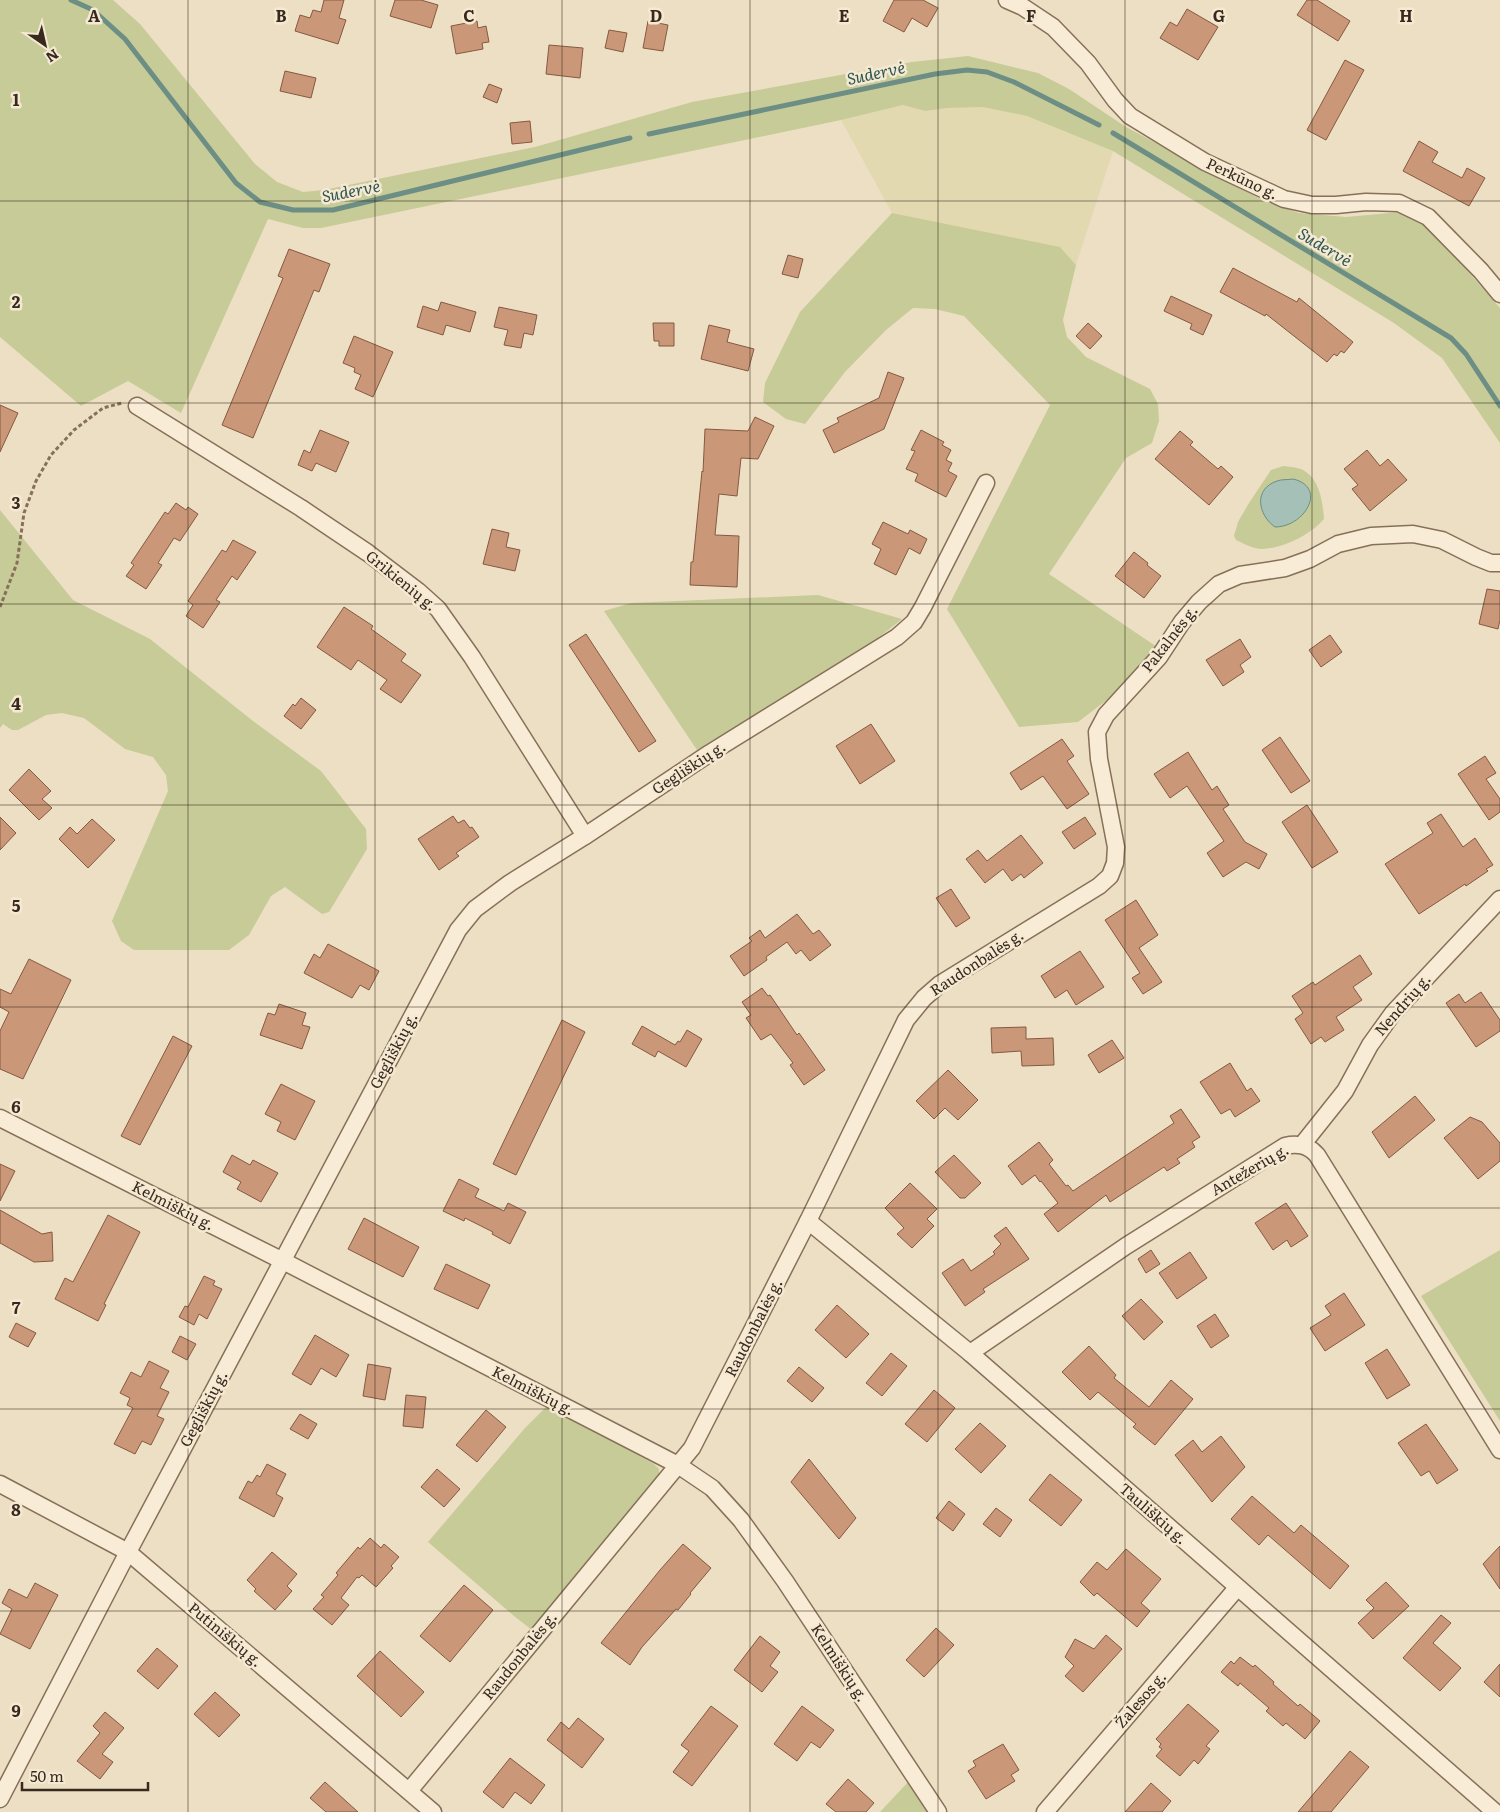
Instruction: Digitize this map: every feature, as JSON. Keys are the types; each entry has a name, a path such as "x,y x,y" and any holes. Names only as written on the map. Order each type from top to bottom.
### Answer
{"street":[{"name":"Perkūno g.","path":"1007,0 1023,7 1053,27 1088,63 1115,100 1130,116 1157,134 1205,162 1284,198 1312,205 1336,206 1366,202 1399,203 1428,217 1481,270 1500,294"},
{"name":"Grikienių g.","path":"137,406 368,553 418,591 438,609 472,657 585,836"},
{"name":"Gegliškių g.","path":"0,1799 128,1552 458,930 474,909 490,897 710,753 897,637 914,622 923,607 986,483"},
{"name":"Pakalnės g.","path":"1099,886 1110,876 1115,863 1116,848 1099,759 1097,732 1106,715 1160,657 1182,622 1199,602 1219,584 1240,575 1285,568 1310,559 1338,544 1371,536 1413,534 1442,540 1491,563 1500,563"},
{"name":"Raudonbalės g.","path":"409,1791 678,1465 698,1437 808,1221 906,1020 924,998 940,984 1099,886"},
{"name":"Nendrių g.","path":"1302,1145 1346,1091 1370,1045 1393,1014 1500,899"},
{"name":"Kelmiškių g.","path":"0,1118 678,1465 712,1488 741,1520 785,1581 938,1812"},
{"name":"Antežerių g.","path":"970,1353 1126,1246 1276,1152 1292,1144 1302,1145 1310,1148 1317,1155 1500,1450"},
{"name":"Tauliškių g.","path":"808,1221 970,1353 1494,1812"},
{"name":"Putiniškių g.","path":"0,1484 128,1552 433,1812"},
{"name":"Žalesos g.","path":"1045,1812 1237,1588"}],"path":[{"path":"0,607 17,563 24,513 36,481 51,455 74,430 103,408 121,403 137,406"}],"shaded area":[{"path":"903,105 925,111 983,107 1027,116 1113,151 1076,265 1060,247 892,213 841,120"}],"green space":[{"path":"0,0 113,0 140,24 255,164 277,182 303,192 324,190 535,147 692,102 912,62 968,56 1038,73 1069,89 1126,127 1266,202 1299,213 1346,217 1401,212 1427,225 1500,308 1500,443 1442,358 1394,323 1113,151 1027,116 983,107 925,111 903,105 841,120 321,228 303,228 268,219 181,413 128,381 81,406 0,337"},
{"path":"892,213 1060,247 1076,265 1063,320 1067,337 1086,357 1150,389 1158,404 1159,421 1152,443 1126,458 1049,574 1160,649 1112,696 1078,722 1019,727 947,609 1050,405 964,316 935,309 913,308 886,330 845,372 805,424 786,419 763,402 765,383 800,312"},
{"path":"1283,466 1301,469 1315,481 1320,493 1324,519 1312,530 1296,540 1279,546 1259,549 1236,540 1234,536 1238,522 1249,503 1271,470"},
{"path":"0,510 73,600 150,639 253,721 321,771 366,829 367,849 329,912 322,914 285,887 271,896 249,935 229,950 134,950 121,941 112,921 168,791 166,775 153,757 125,749 84,718 62,713 46,715 18,730 12,730 3,724 0,728"},
{"path":"818,595 902,619 863,650 697,750 604,611 631,603"},
{"path":"1500,1250 1500,1421 1421,1296"},
{"path":"548,1405 654,1464 659,1469 659,1476 532,1630 428,1542 525,1428"},
{"path":"910,1780 932,1812 880,1812"}],"water":[{"path":"1293,479 1304,483 1309,490 1311,498 1308,506 1295,521 1275,527 1265,516 1262,509 1261,496 1269,485 1279,480"}],"building":[{"path":"324,0 344,0 339,18 346,20 338,44 295,31 300,15 310,18 313,10 321,12"},
{"path":"395,0 421,0 438,5 431,28 390,16"},
{"path":"894,0 923,0 938,8 927,27 912,18 904,32 883,21"},
{"path":"1307,0 1317,0 1350,21 1338,41 1297,15"},
{"path":"1187,9 1218,27 1198,60 1160,38 1170,22 1177,26"},
{"path":"477,21 478,28 486,26 489,42 482,43 483,49 456,54 451,26"},
{"path":"648,21 668,25 663,51 643,48"},
{"path":"609,30 627,33 623,52 605,48"},
{"path":"549,45 583,48 580,78 546,74"},
{"path":"1345,60 1364,70 1326,140 1307,130"},
{"path":"285,71 316,78 311,98 280,91"},
{"path":"489,84 502,89 497,103 483,97"},
{"path":"530,121 532,142 512,144 510,123"},
{"path":"1419,141 1438,152 1432,162 1462,178 1467,168 1485,178 1469,206 1403,171"},
{"path":"289,249 330,264 319,292 314,290 253,438 222,425 283,278 278,276"},
{"path":"788,255 803,259 798,278 782,274"},
{"path":"1233,268 1297,302 1299,298 1353,342 1344,353 1341,351 1337,356 1334,354 1327,362 1266,314 1265,316 1220,292"},
{"path":"1171,296 1212,315 1203,335 1190,329 1192,324 1164,311"},
{"path":"441,302 476,312 470,332 446,325 443,335 417,327 423,306 438,311"},
{"path":"499,307 537,315 533,335 524,333 521,348 504,345 508,330 494,327"},
{"path":"653,323 674,323 674,346 659,346 659,341 654,341"},
{"path":"1088,323 1102,336 1090,349 1076,336"},
{"path":"709,325 730,330 727,342 754,349 748,371 701,359"},
{"path":"354,336 393,352 373,397 355,389 361,375 354,372 355,368 343,363"},
{"path":"888,372 904,378 884,429 834,453 823,430 839,422 837,418 879,398"},
{"path":"0,405 18,413 0,452"},
{"path":"755,417 774,426 758,459 741,458 737,496 719,494 715,535 739,536 737,587 690,585 691,562 693,562 703,472 705,429 748,431"},
{"path":"320,430 349,442 336,472 316,463 312,471 298,465 304,450 310,453"},
{"path":"921,430 944,442 942,445 951,450 946,460 952,463 948,471 957,476 946,497 915,481 918,474 906,469 915,451 911,450"},
{"path":"1180,431 1193,442 1190,445 1218,469 1221,466 1233,477 1209,505 1155,459"},
{"path":"1367,450 1380,466 1388,459 1407,480 1370,511 1352,489 1358,485 1344,469"},
{"path":"176,503 186,510 188,507 198,514 180,541 174,538 158,563 162,565 146,589 126,576 134,565 131,563 165,512 168,514"},
{"path":"883,522 908,534 910,530 927,539 920,554 909,548 896,575 874,564 881,549 872,544"},
{"path":"492,529 509,533 506,547 520,550 515,571 483,564"},
{"path":"233,540 256,552 237,580 232,576 216,600 220,602 203,628 186,616 193,605 188,601 222,550 226,552"},
{"path":"1134,552 1161,576 1144,598 1115,576"},
{"path":"1487,589 1500,591 1500,620 1498,629 1479,624"},
{"path":"344,607 373,626 371,629 406,654 401,661 421,675 401,703 380,689 387,680 358,660 351,670 317,647"},
{"path":"586,634 656,741 639,752 569,645"},
{"path":"1330,635 1342,652 1321,667 1309,650"},
{"path":"1240,639 1251,657 1240,665 1244,672 1223,686 1206,660"},
{"path":"301,698 316,710 301,729 284,716 293,704 295,706"},
{"path":"871,724 895,761 860,784 836,746"},
{"path":"1280,737 1310,781 1291,793 1262,750"},
{"path":"1062,739 1074,756 1067,761 1089,794 1067,809 1043,776 1021,790 1010,773"},
{"path":"1188,752 1212,790 1217,786 1229,805 1223,809 1245,842 1267,854 1259,869 1246,862 1223,877 1207,853 1224,841 1187,786 1170,798 1154,774"},
{"path":"1485,756 1496,773 1486,779 1500,799 1500,812 1489,820 1458,774"},
{"path":"29,769 51,791 42,799 52,808 39,820 9,790"},
{"path":"1307,805 1338,852 1312,868 1282,822"},
{"path":"1441,814 1463,847 1475,838 1493,865 1486,869 1488,871 1466,886 1465,884 1419,914 1385,864 1433,833 1427,823"},
{"path":"453,816 458,823 464,820 479,837 456,853 459,856 439,870 418,839"},
{"path":"0,817 16,833 0,850"},
{"path":"1085,817 1096,834 1074,849 1062,832"},
{"path":"92,819 115,840 88,868 59,839 70,827 77,834"},
{"path":"1021,835 1043,863 1024,878 1021,874 1012,881 1003,869 985,883 966,859 978,850 987,861"},
{"path":"951,889 970,918 956,927 936,898"},
{"path":"1136,900 1158,935 1139,948 1162,982 1143,994 1132,978 1140,973 1105,920"},
{"path":"797,914 813,934 819,930 831,945 810,961 801,950 796,954 787,942 766,957 767,960 744,976 730,956 752,941 749,938 760,930 765,938"},
{"path":"328,944 379,971 369,990 360,985 352,998 304,973 314,954 320,958"},
{"path":"1080,951 1104,987 1076,1005 1067,990 1055,998 1041,976"},
{"path":"1360,955 1372,974 1353,987 1362,1000 1336,1017 1344,1030 1325,1042 1321,1037 1311,1044 1295,1019 1303,1013 1292,996 1313,982 1315,985"},
{"path":"29,959 71,980 23,1079 0,1069 0,1031 9,1012 0,1007 0,989 11,994"},
{"path":"762,988 768,996 770,995 797,1035 799,1033 825,1070 804,1085 790,1065 793,1063 771,1034 761,1040 746,1018 751,1015 742,1002"},
{"path":"1481,992 1500,1020 1500,1031 1476,1047 1446,1003 1459,994 1465,1003"},
{"path":"279,1004 306,1013 302,1025 310,1027 302,1049 260,1035 268,1013 275,1015"},
{"path":"562,1020 585,1032 516,1175 493,1164"},
{"path":"642,1026 675,1045 678,1041 680,1042 687,1030 702,1039 686,1067 658,1051 655,1057 632,1044"},
{"path":"1026,1027 1026,1039 1053,1038 1054,1065 1022,1066 1021,1051 992,1053 991,1028"},
{"path":"173,1036 192,1046 140,1145 121,1136"},
{"path":"1112,1040 1124,1058 1099,1073 1088,1055"},
{"path":"1230,1063 1247,1091 1251,1088 1260,1101 1235,1117 1230,1109 1221,1114 1200,1082"},
{"path":"948,1070 978,1100 958,1120 945,1108 934,1119 916,1101"},
{"path":"281,1084 315,1101 295,1140 277,1131 281,1122 265,1114"},
{"path":"1415,1096 1435,1120 1389,1158 1372,1132"},
{"path":"1181,1109 1200,1137 1192,1142 1195,1147 1177,1159 1180,1163 1167,1171 1164,1167 1110,1202 1106,1195 1058,1232 1044,1214 1058,1203 1035,1175 1022,1185 1008,1166 1039,1142 1053,1160 1049,1164 1066,1186 1068,1185 1073,1191 1174,1123 1170,1116"},
{"path":"1470,1117 1482,1122 1500,1143 1500,1161 1478,1179 1444,1138"},
{"path":"232,1155 250,1165 253,1160 278,1173 261,1202 237,1189 241,1182 223,1172"},
{"path":"954,1155 981,1183 965,1198 960,1198 935,1172"},
{"path":"0,1164 15,1171 0,1201"},
{"path":"459,1179 479,1189 475,1197 504,1211 508,1203 526,1212 510,1244 492,1234 493,1232 465,1218 464,1221 443,1211"},
{"path":"910,1183 937,1209 927,1219 934,1226 912,1248 897,1234 904,1228 885,1208"},
{"path":"1286,1203 1308,1236 1291,1247 1287,1240 1273,1250 1255,1223"},
{"path":"0,1210 42,1234 52,1232 53,1261 34,1262 0,1243"},
{"path":"108,1215 140,1232 104,1304 106,1305 98,1321 55,1299 65,1278 73,1282"},
{"path":"364,1218 419,1247 403,1277 348,1249"},
{"path":"1006,1227 1029,1259 983,1289 985,1292 965,1306 942,1273 963,1259 971,1271 995,1254 993,1252 1001,1244 994,1236"},
{"path":"1151,1250 1160,1264 1146,1273 1138,1259"},
{"path":"1190,1252 1207,1278 1177,1299 1159,1273"},
{"path":"446,1264 490,1285 478,1309 434,1289"},
{"path":"204,1276 215,1281 213,1285 222,1289 207,1319 199,1314 194,1325 179,1317 185,1306 188,1307"},
{"path":"1344,1293 1365,1325 1325,1351 1310,1328 1331,1315 1325,1306"},
{"path":"1141,1299 1163,1322 1144,1340 1122,1316"},
{"path":"837,1305 869,1334 846,1358 815,1330"},
{"path":"1215,1314 1229,1336 1211,1348 1197,1326"},
{"path":"16,1323 36,1333 28,1347 9,1337"},
{"path":"315,1335 349,1355 336,1377 321,1368 311,1385 292,1374"},
{"path":"180,1336 196,1344 187,1360 172,1352"},
{"path":"1089,1346 1116,1375 1114,1378 1149,1407 1171,1380 1193,1399 1155,1445 1133,1427 1136,1424 1098,1392 1090,1400 1062,1372"},
{"path":"1387,1349 1410,1385 1387,1399 1365,1363"},
{"path":"891,1353 907,1366 882,1396 866,1383"},
{"path":"149,1361 169,1371 160,1388 169,1392 157,1416 164,1419 151,1445 142,1441 135,1454 114,1444 133,1408 127,1405 130,1398 120,1393 131,1372 141,1377"},
{"path":"368,1364 391,1368 385,1400 363,1396"},
{"path":"799,1367 824,1388 812,1402 787,1381"},
{"path":"934,1390 955,1408 927,1442 905,1424"},
{"path":"406,1395 426,1397 423,1428 403,1426"},
{"path":"486,1410 506,1427 477,1462 456,1445"},
{"path":"300,1414 317,1424 308,1439 290,1429"},
{"path":"980,1423 1006,1446 981,1473 955,1449"},
{"path":"1426,1424 1458,1470 1437,1484 1429,1471 1421,1476 1398,1443"},
{"path":"1221,1436 1245,1467 1212,1502 1175,1455 1193,1440 1202,1452"},
{"path":"809,1459 856,1518 839,1539 791,1482"},
{"path":"267,1464 286,1474 276,1494 283,1498 274,1517 239,1498 248,1481 252,1483 257,1475 260,1477"},
{"path":"437,1469 460,1489 444,1507 421,1487"},
{"path":"1050,1474 1082,1500 1061,1526 1029,1500"},
{"path":"1252,1496 1294,1533 1301,1525 1349,1566 1330,1589 1268,1535 1259,1545 1231,1519"},
{"path":"949,1501 965,1514 953,1531 936,1518"},
{"path":"996,1508 1012,1520 1000,1537 983,1524"},
{"path":"370,1538 381,1548 384,1544 399,1557 391,1566 393,1568 376,1587 362,1575 359,1578 357,1577 341,1598 349,1605 332,1625 313,1609 324,1597 321,1595 338,1575 336,1573 358,1547 360,1549"},
{"path":"683,1544 711,1568 678,1610 676,1609 642,1647 630,1665 601,1643"},
{"path":"1500,1546 1500,1589 1483,1564"},
{"path":"1126,1549 1161,1579 1141,1603 1150,1611 1137,1627 1097,1593 1094,1596 1080,1582 1097,1562 1107,1570"},
{"path":"272,1552 297,1574 287,1586 292,1591 275,1610 254,1591 256,1589 247,1580"},
{"path":"1386,1582 1409,1606 1373,1639 1358,1623 1374,1608 1366,1600"},
{"path":"35,1583 58,1595 30,1649 0,1634 12,1609 2,1603 9,1589 27,1598"},
{"path":"464,1585 493,1610 450,1662 420,1636"},
{"path":"1441,1615 1451,1623 1433,1643 1461,1668 1440,1691 1403,1658"},
{"path":"936,1628 954,1645 924,1677 906,1660"},
{"path":"1106,1635 1122,1649 1083,1692 1065,1676 1074,1666 1065,1657 1075,1639 1094,1649"},
{"path":"760,1636 780,1652 770,1666 778,1672 762,1692 734,1670"},
{"path":"157,1648 178,1666 158,1689 137,1671"},
{"path":"380,1651 424,1692 401,1717 357,1676"},
{"path":"1240,1657 1253,1667 1255,1665 1298,1706 1300,1704 1320,1721 1305,1739 1286,1723 1283,1726 1266,1711 1269,1708 1240,1683 1238,1686 1221,1672 1231,1661 1234,1664"},
{"path":"1500,1664 1500,1697 1484,1682"},
{"path":"215,1692 240,1715 219,1737 194,1714"},
{"path":"1188,1704 1219,1731 1206,1746 1210,1749 1198,1764 1194,1760 1180,1776 1156,1756 1162,1749 1159,1747 1161,1744 1156,1739"},
{"path":"711,1706 738,1726 692,1786 673,1772 689,1751 681,1745"},
{"path":"802,1706 834,1730 820,1748 811,1742 797,1761 774,1744"},
{"path":"105,1712 124,1728 102,1754 113,1762 100,1779 77,1761 100,1733 93,1726"},
{"path":"578,1718 604,1739 582,1768 547,1740 561,1722 569,1729"},
{"path":"1003,1744 1019,1770 1011,1775 1015,1781 986,1799 968,1771 976,1766 973,1761"},
{"path":"1350,1751 1369,1767 1331,1812 1298,1812"},
{"path":"510,1758 545,1785 531,1804 515,1792 503,1808 483,1792"},
{"path":"848,1779 874,1803 866,1812 836,1812 826,1804"},
{"path":"325,1782 358,1812 326,1812 310,1798"},
{"path":"1151,1783 1171,1801 1162,1812 1125,1812"}],"waterway":[{"name":"Sudervė","path":"71,0 93,10 125,39 236,183 260,202 293,210 333,210 630,138"},
{"name":"Sudervė","path":"649,134 935,74 967,70 987,72 1014,82 1099,125"},
{"name":"Sudervė","path":"1113,133 1451,338 1466,354 1500,406"}]}
